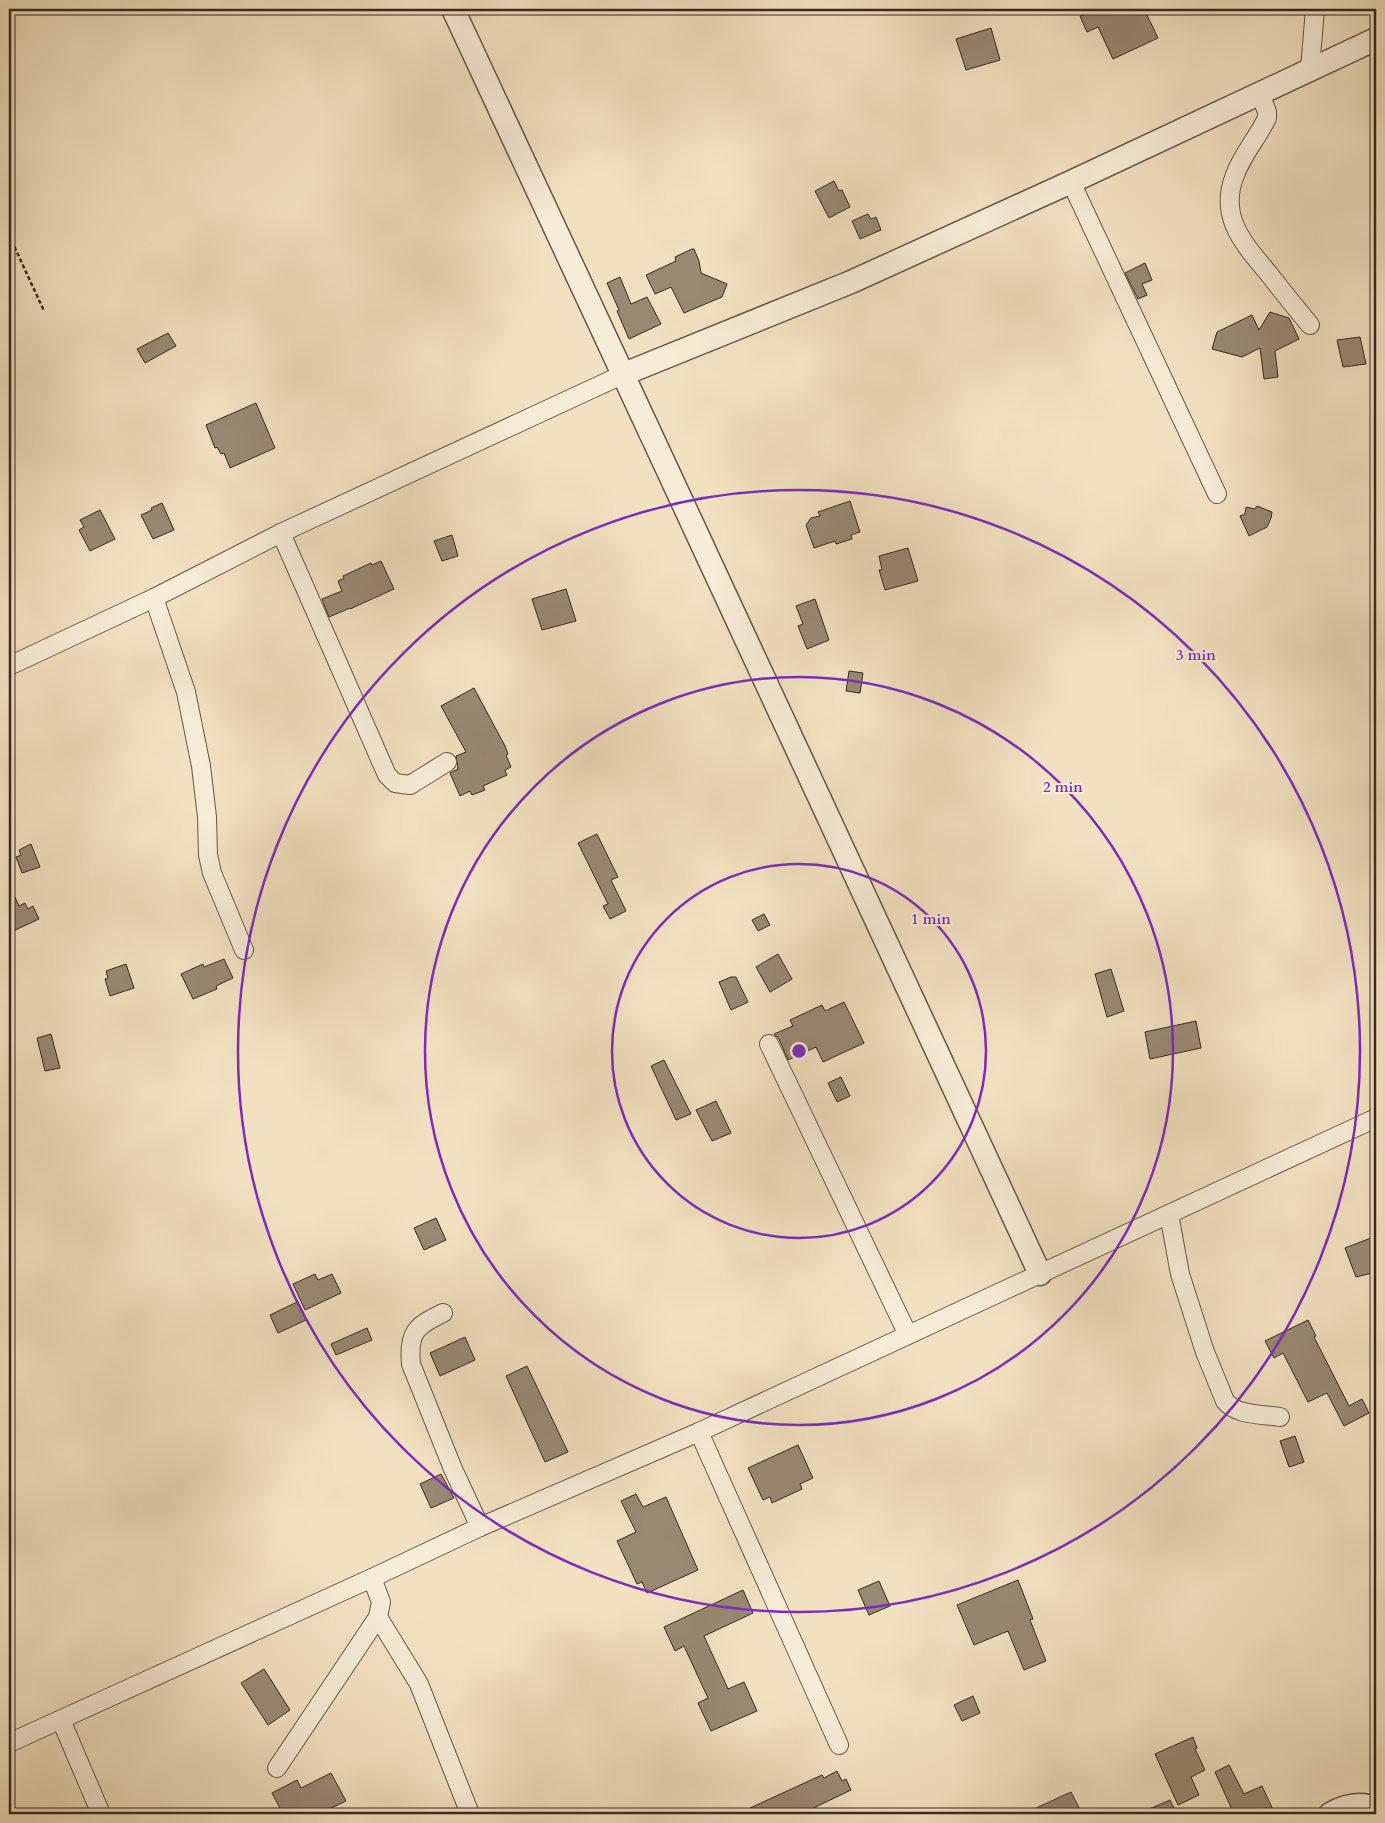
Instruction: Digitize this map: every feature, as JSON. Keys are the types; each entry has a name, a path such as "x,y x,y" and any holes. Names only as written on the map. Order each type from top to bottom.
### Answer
{"street":[{"path":"453,9 1040,1274"},
{"path":"1310,69 1314,9"},
{"path":"9,666 154,598 281,534 624,374 851,282 1071,182 1376,39"},
{"path":"1260,93 1268,118 1235,173 1230,191 1230,210 1234,226 1242,242 1310,325"},
{"path":"1071,182 1217,494"},
{"path":"281,534 387,775 395,783 410,785 447,762"},
{"path":"154,598 186,692 201,766 207,817 208,855 212,873 244,950"},
{"path":"769,1044 908,1335"},
{"path":"9,1743 372,1578 480,1526 698,1432 1376,1118"},
{"path":"1170,1214 1180,1274 1205,1352 1225,1401 1229,1406 1238,1411 1280,1417"},
{"path":"444,1313 424,1323 413,1335 410,1348 411,1364 453,1469 480,1526"},
{"path":"698,1432 839,1745"},
{"path":"277,1768 378,1617 381,1602 372,1578"},
{"path":"378,1617 416,1678 470,1814"},
{"path":"60,1720 101,1814"},
{"path":"1330,1814 1343,1807 1357,1804 1376,1809"}],"path":[{"path":"9,235 44,311"}],"building":[{"path":"1085,9 1144,9 1158,38 1113,59 1098,27 1087,32 1080,16 1087,14"},
{"path":"991,28 1000,60 966,70 956,39"},
{"path":"834,181 839,191 842,190 850,207 829,218 815,191"},
{"path":"868,214 871,219 876,217 881,230 860,239 852,221"},
{"path":"694,249 699,261 701,273 727,284 722,297 684,313 671,287 655,294 646,275 676,261 675,257"},
{"path":"1145,263 1152,280 1142,284 1147,295 1138,299 1125,273"},
{"path":"620,277 631,304 647,297 661,324 629,339 607,283"},
{"path":"1270,312 1289,318 1299,339 1275,351 1278,377 1264,379 1260,348 1242,357 1212,349 1217,332 1252,315 1259,330"},
{"path":"168,333 176,346 145,363 137,349"},
{"path":"1360,337 1366,364 1343,367 1337,340"},
{"path":"256,403 275,448 230,468 224,453 221,454 217,447 215,448 206,425"},
{"path":"850,501 860,532 851,535 852,539 836,544 835,541 814,548 806,525 811,518 820,516 818,512"},
{"path":"162,503 174,530 153,539 141,515"},
{"path":"1257,506 1272,512 1271,518 1267,527 1249,536 1240,516 1245,514 1246,507 1255,509"},
{"path":"100,510 115,539 90,551 79,530 84,527 80,520"},
{"path":"452,535 458,556 442,561 434,541"},
{"path":"908,548 918,581 885,590 879,570 882,570 879,556"},
{"path":"381,561 394,589 329,617 322,599 342,591 338,581 344,578 343,576 371,563 372,565"},
{"path":"566,589 576,621 542,630 532,599"},
{"path":"815,599 829,640 807,649 798,626 803,624 796,606"},
{"path":"849,671 863,673 860,693 846,691"},
{"path":"474,688 505,746 508,754 506,755 511,767 505,770 507,775 483,786 485,790 472,795 470,791 460,796 450,773 458,769 456,756 466,752 441,706"},
{"path":"597,834 618,877 611,880 626,911 610,919 603,906 608,904 578,843"},
{"path":"31,844 40,867 22,873 16,857 21,855 19,850"},
{"path":"9,884 19,906 25,903 28,909 33,906 39,919 9,933"},
{"path":"764,914 770,925 758,931 752,920"},
{"path":"778,954 792,979 770,992 756,967"},
{"path":"224,959 233,978 216,986 217,989 193,999 181,974 203,964 204,967"},
{"path":"126,964 134,988 110,996 105,979 108,978 106,971"},
{"path":"1111,969 1124,1011 1107,1017 1095,974"},
{"path":"736,977 748,1002 731,1010 719,982"},
{"path":"844,1002 864,1043 823,1062 816,1047 788,1060 779,1039 774,1034 793,1026 790,1020 822,1005 825,1011"},
{"path":"1196,1021 1201,1048 1150,1059 1145,1032"},
{"path":"51,1034 60,1068 45,1071 37,1038"},
{"path":"664,1060 691,1114 676,1120 651,1066"},
{"path":"841,1077 850,1096 837,1102 828,1083"},
{"path":"716,1101 731,1133 712,1141 696,1110"},
{"path":"436,1218 446,1240 424,1250 414,1228"},
{"path":"1376,1236 1376,1272 1356,1277 1345,1248"},
{"path":"315,1274 318,1280 332,1274 341,1293 305,1310 293,1284"},
{"path":"297,1302 306,1320 278,1333 270,1315"},
{"path":"1308,1320 1316,1336 1314,1337 1349,1406 1362,1399 1369,1413 1344,1426 1327,1393 1308,1402 1283,1353 1274,1358 1265,1341"},
{"path":"367,1328 372,1340 336,1355 331,1344"},
{"path":"465,1337 475,1360 440,1376 430,1353"},
{"path":"527,1366 568,1452 545,1462 506,1376"},
{"path":"1295,1436 1304,1462 1289,1467 1280,1441"},
{"path":"798,1445 813,1478 800,1484 802,1489 772,1503 770,1497 763,1500 748,1468"},
{"path":"441,1474 454,1498 431,1508 420,1484"},
{"path":"636,1494 643,1507 666,1497 698,1570 647,1593 642,1582 637,1584 617,1541 636,1532 621,1501"},
{"path":"1018,1580 1033,1619 1030,1620 1046,1661 1024,1670 1008,1631 974,1645 957,1605"},
{"path":"879,1581 890,1606 869,1615 858,1590"},
{"path":"743,1590 753,1613 704,1636 728,1689 744,1682 757,1711 711,1731 698,1703 708,1698 684,1646 675,1651 664,1627"},
{"path":"264,1669 290,1710 268,1725 241,1683"},
{"path":"973,1696 980,1713 962,1721 954,1705"},
{"path":"1193,1737 1197,1748 1195,1749 1205,1770 1191,1777 1199,1795 1178,1805 1155,1754"},
{"path":"1229,1765 1244,1794 1262,1786 1275,1814 1234,1814 1215,1772"},
{"path":"837,1771 842,1781 846,1779 851,1790 801,1814 737,1814 822,1775 824,1778"},
{"path":"331,1773 346,1801 319,1814 283,1814 272,1793 297,1780 301,1788"},
{"path":"1071,1792 1082,1814 1023,1814"},
{"path":"1170,1800 1177,1814 1138,1814"}]}
